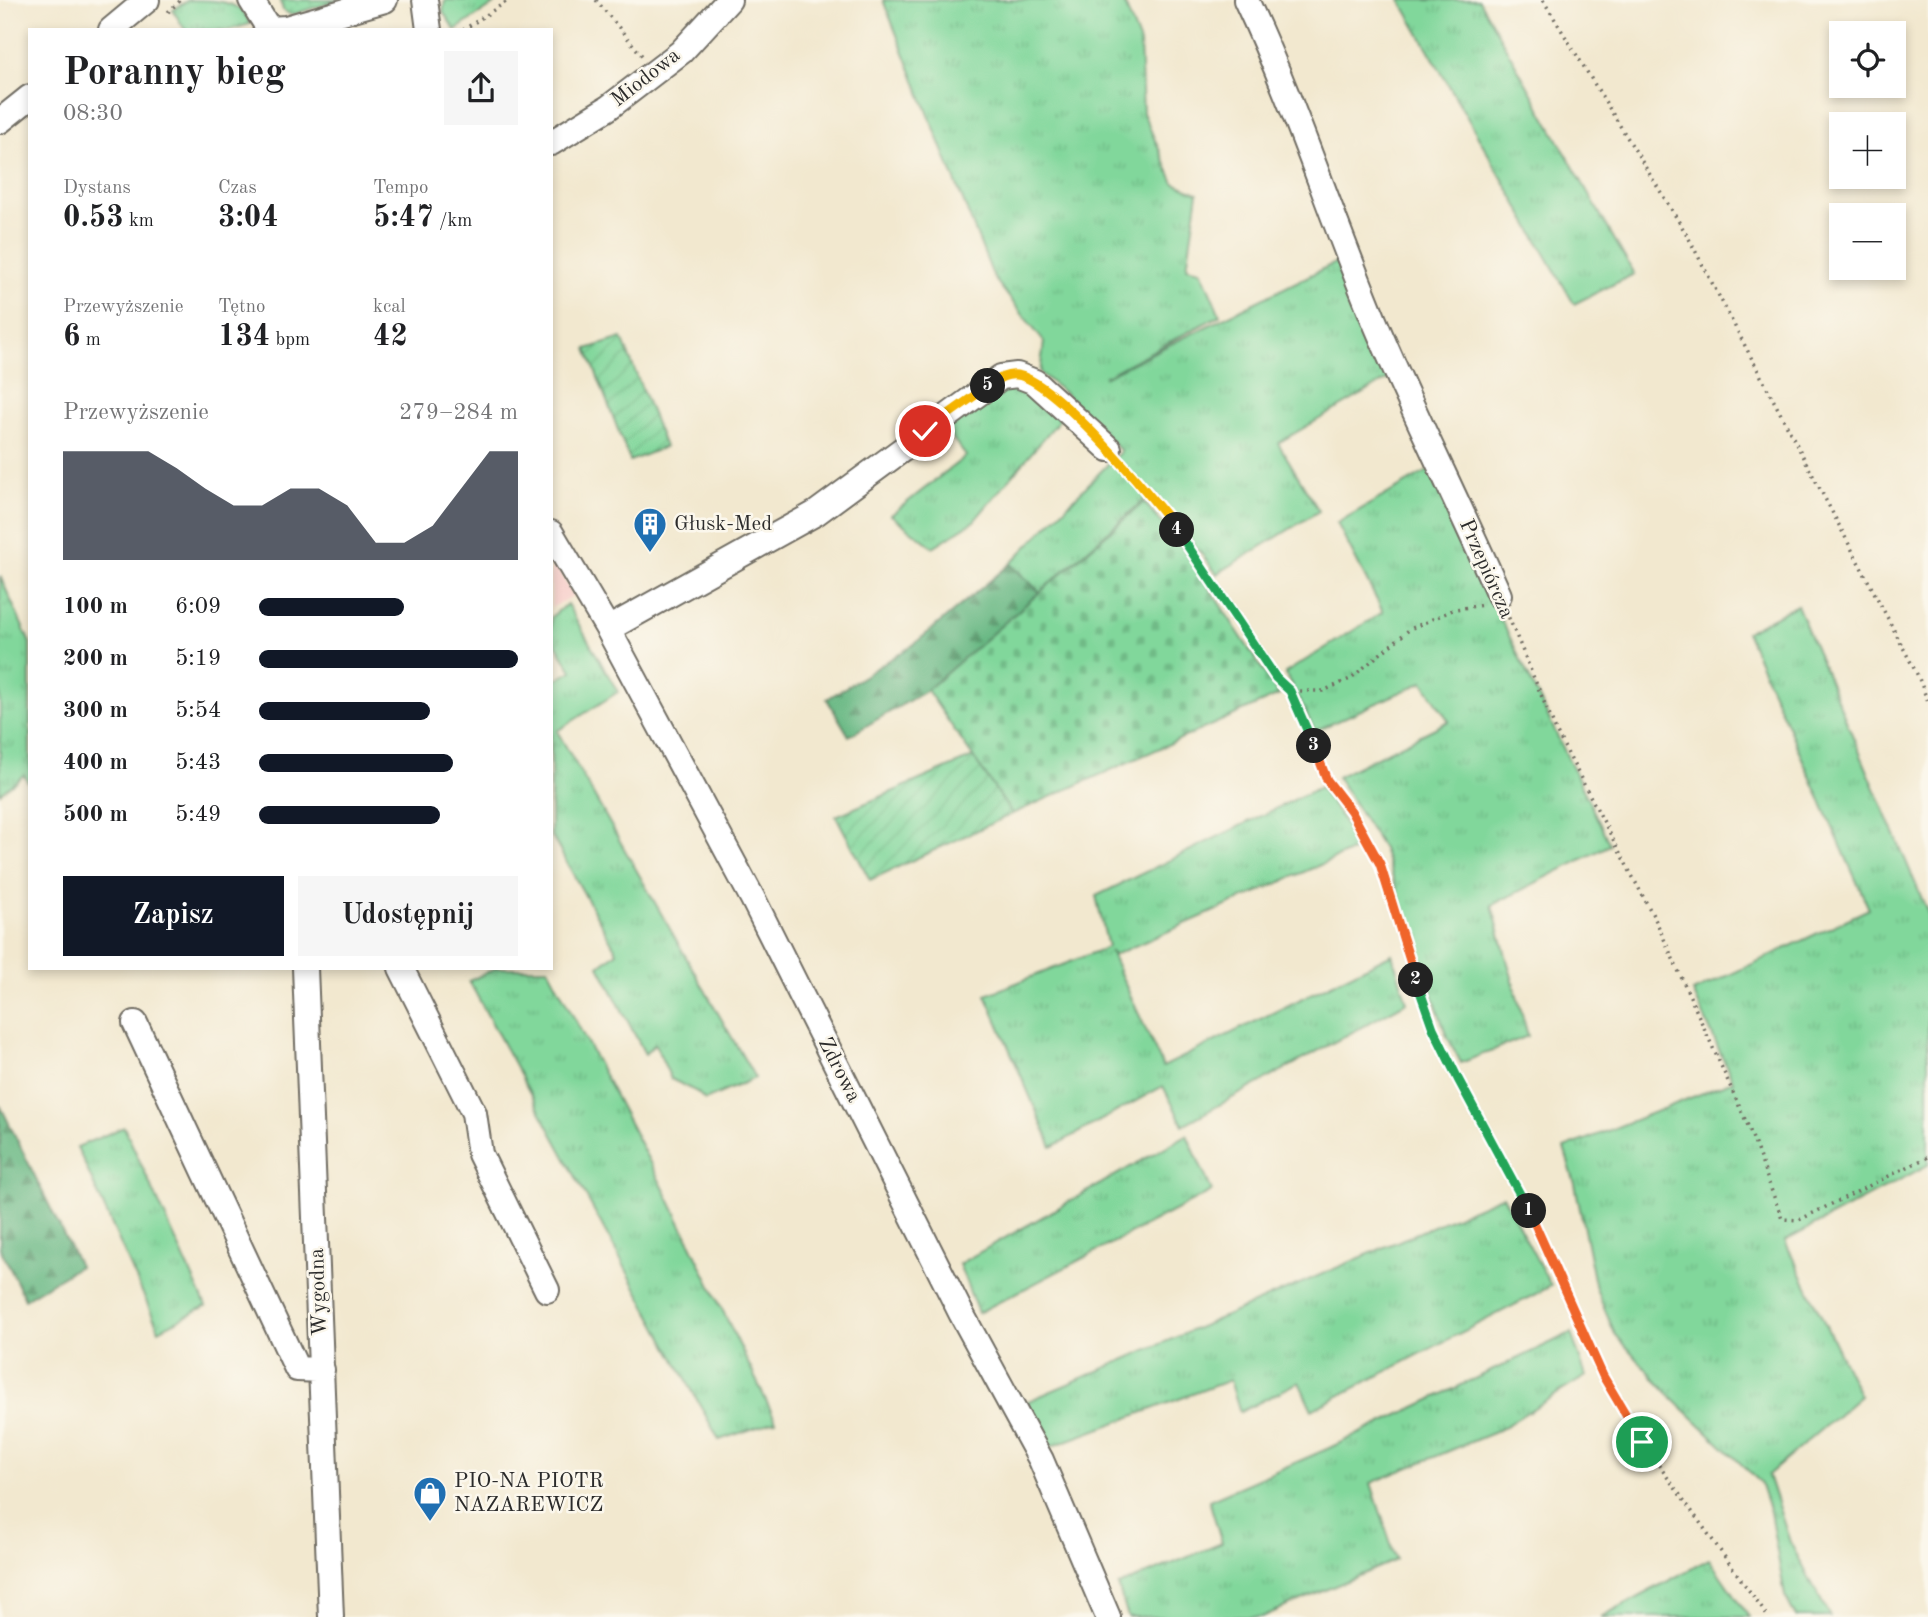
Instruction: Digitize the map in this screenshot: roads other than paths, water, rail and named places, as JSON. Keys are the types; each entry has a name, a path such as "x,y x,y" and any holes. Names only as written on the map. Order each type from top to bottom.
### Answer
{"street":[{"path":"251,0 268,28"},
{"path":"261,0 269,28"},
{"path":"286,28 385,0"},
{"path":"425,0 429,28"},
{"name":"Miodowa","path":"553,142 608,108 681,52 729,0"},
{"name":"Przepiórcza","path":"1246,0 1299,125 1337,230 1410,407 1499,595"},
{"path":"115,28 158,6"},
{"path":"0,121 28,99"},
{"path":"608,628 816,513 1001,377 1017,375 1035,382 1109,449"},
{"name":"Zdrowa","path":"553,536 608,628 753,899 961,1313 1041,1460 1108,1617"},
{"name":"Wygodna","path":"305,970 331,1617"},
{"path":"402,970 474,1113 480,1154 547,1290"},
{"path":"135,1023 297,1369 322,1370"}],"place":[{"name":"Głusk-Med","path":"650,554"},
{"name":"PIO-NA PIOTR NAZAREWICZ","path":"430,1523"}]}
